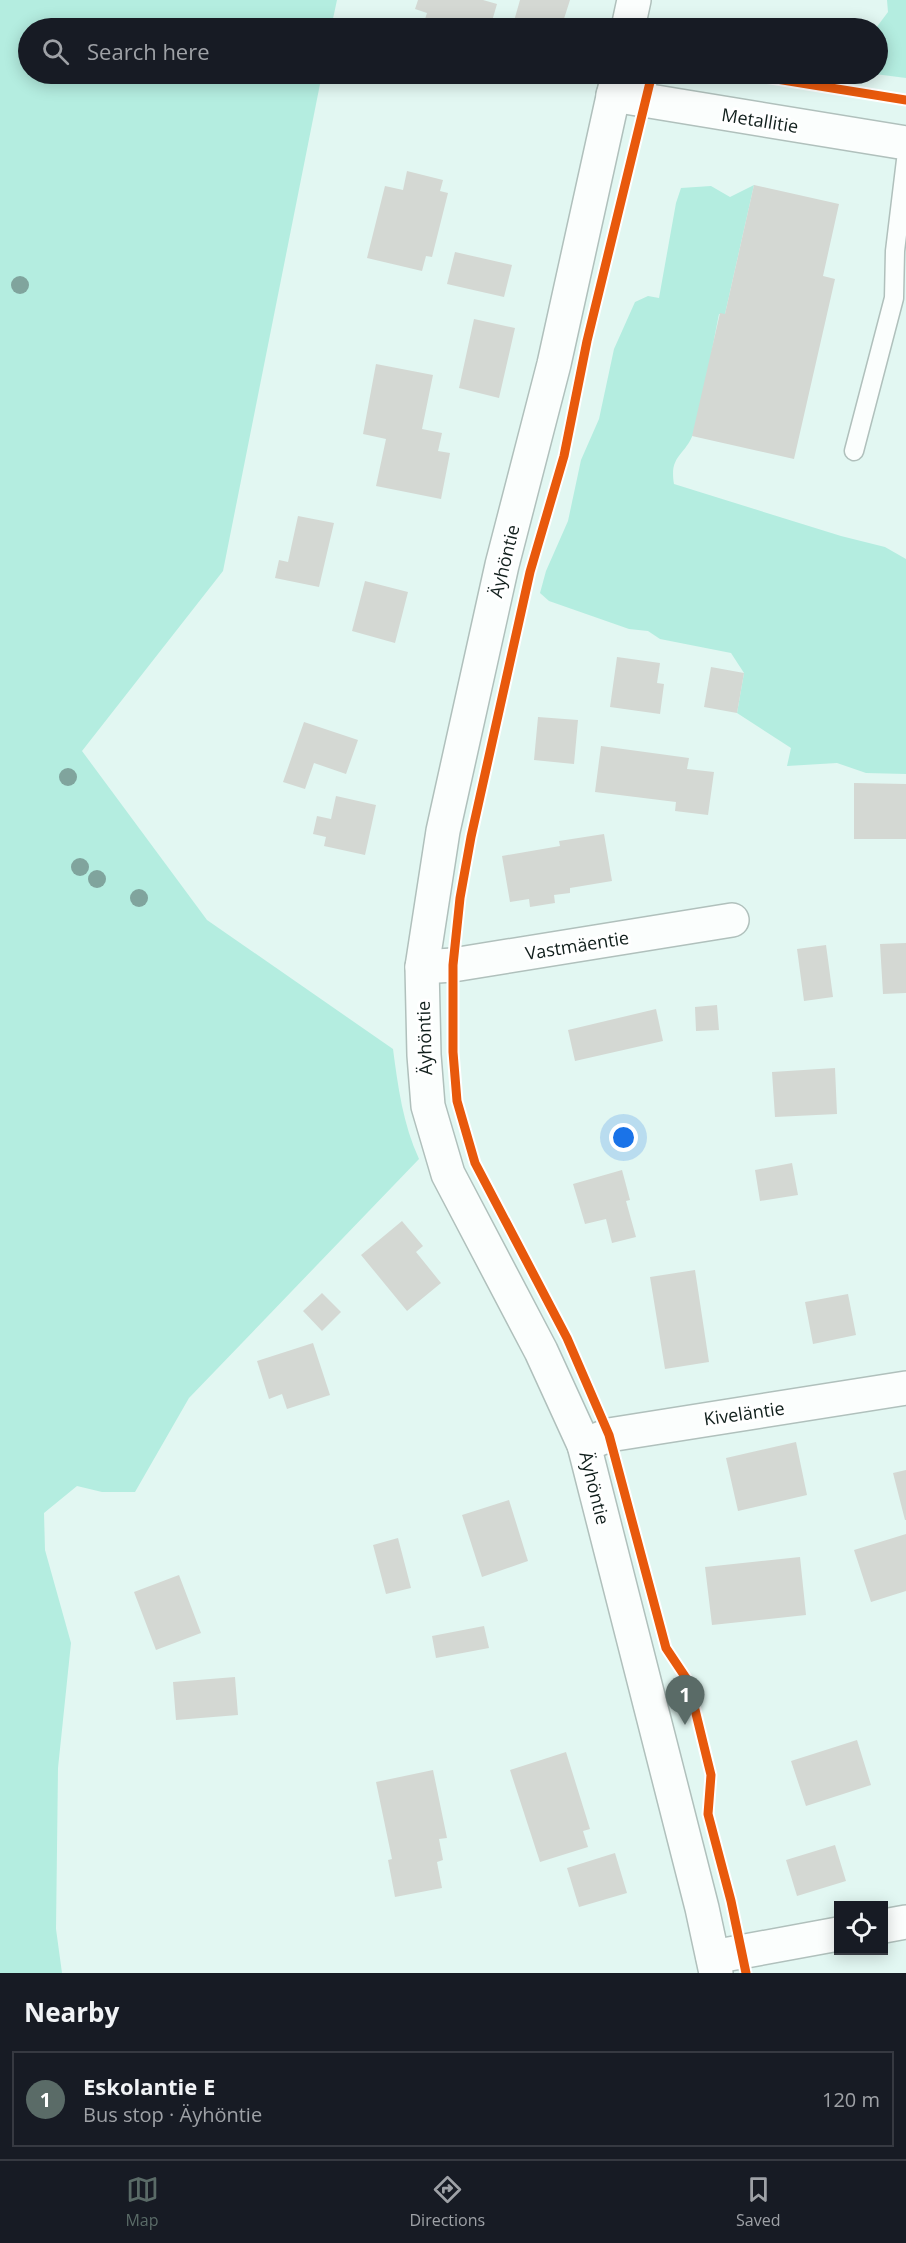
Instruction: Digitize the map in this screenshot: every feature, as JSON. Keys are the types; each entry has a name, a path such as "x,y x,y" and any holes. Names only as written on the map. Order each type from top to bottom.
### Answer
{"main road":[{"path":"630,18 634,0"},
{"name":"Metallitie","path":"616,84 906,143"},
{"name":"Äyhöntie","path":"616,84 554,364 502,565 442,831 422,967 428,1106 448,1174 541,1352 584,1445 715,1965"},
{"name":"Vastmäentie","path":"422,967 453,965 732,920"},
{"name":"Kiveläntie","path":"584,1445 609,1435 906,1388"},
{"path":"888,1925 906,1922"},
{"path":"715,1965 834,1935"}],"lane":[{"path":"854,451 894,298 895,251 906,160"}],"green space":[{"path":"0,0 337,0 333,18 18,18 18,84 320,84 223,571 82,751 207,920 393,1049 405,1119 419,1159 189,1398 135,1492 102,1492 77,1486 44,1513 45,1550 71,1643 58,1768 56,1929 62,1973 0,1973"},
{"path":"887,0 906,0 906,78 888,76 888,18 884,18 888,12"},
{"path":"754,185 725,314 719,314 693,434 676,461 673,474 674,484 841,536 885,547 906,559 906,774 866,773 837,763 787,766 791,748 737,713 744,673 731,653 660,639 648,631 629,629 549,601 540,593 546,571 568,521 581,460 599,419 614,349 635,302 648,296 659,298 676,203 681,188 711,186 730,197"}],"building":[{"path":"418,0 483,0 497,4 493,18 425,18 427,13 415,9"},
{"path":"520,0 570,0 564,18 515,18"},
{"path":"407,171 443,180 440,191 448,193 432,257 426,256 422,271 367,258 385,186 403,190"},
{"path":"754,185 839,204 823,276 835,279 794,459 692,436 720,313 725,314"},
{"path":"455,252 512,265 504,297 447,284"},
{"path":"474,319 515,328 499,398 459,388"},
{"path":"376,364 433,375 422,429 442,433 438,451 450,453 441,499 376,486 386,439 363,434"},
{"path":"298,516 334,523 319,587 275,578 279,560 288,562"},
{"path":"365,581 408,592 395,643 352,631"},
{"path":"617,657 660,663 657,683 664,684 660,714 610,707"},
{"path":"711,667 744,673 737,713 704,707"},
{"path":"538,717 578,720 574,764 534,760"},
{"path":"304,722 358,740 346,774 314,763 305,789 283,782"},
{"path":"601,746 689,758 687,769 714,772 708,815 675,811 676,802 595,792"},
{"path":"854,783 906,784 906,839 854,839"},
{"path":"336,796 376,805 365,855 324,846 326,837 313,834 317,816 331,819"},
{"path":"604,834 612,881 570,888 570,893 554,895 555,903 530,907 529,899 510,902 502,856 560,846 559,841"},
{"path":"906,943 906,993 883,994 880,944"},
{"path":"826,945 833,997 804,1001 797,949"},
{"path":"717,1005 719,1030 696,1031 695,1007"},
{"path":"656,1009 663,1041 575,1061 568,1030"},
{"path":"835,1068 837,1114 775,1117 772,1072"},
{"path":"792,1163 798,1195 760,1201 755,1170"},
{"path":"622,1170 630,1200 626,1201 636,1237 612,1243 606,1219 585,1224 573,1184"},
{"path":"402,1221 423,1246 416,1252 441,1283 407,1311 361,1255"},
{"path":"695,1270 709,1362 665,1369 650,1277"},
{"path":"322,1293 341,1312 322,1331 303,1311"},
{"path":"848,1294 856,1335 813,1344 805,1302"},
{"path":"313,1343 330,1395 287,1409 282,1394 269,1399 257,1361"},
{"path":"796,1442 807,1495 738,1511 726,1458"},
{"path":"906,1470 906,1520 905,1520 893,1473"},
{"path":"509,1500 528,1561 482,1577 462,1515"},
{"path":"906,1534 906,1591 871,1602 854,1550"},
{"path":"398,1538 411,1588 386,1594 373,1545"},
{"path":"800,1557 806,1615 712,1625 705,1567"},
{"path":"179,1575 201,1633 156,1650 134,1592"},
{"path":"484,1626 489,1648 436,1658 432,1636"},
{"path":"235,1677 238,1715 176,1720 173,1682"},
{"path":"857,1740 871,1785 806,1806 791,1761"},
{"path":"566,1752 590,1829 583,1831 588,1847 540,1862 510,1770"},
{"path":"433,1770 447,1838 439,1839 443,1860 437,1862 442,1888 395,1897 388,1860 392,1859 376,1782"},
{"path":"835,1845 846,1881 797,1896 786,1860"},
{"path":"615,1853 627,1893 579,1907 567,1868"}],"cycle path":[{"path":"650,84 587,341 564,456 530,572 471,837 460,898 453,965 453,1052 457,1101 475,1163 567,1338 609,1435 666,1648 688,1681 711,1775 708,1814 731,1901 746,1973"},
{"path":"807,84 906,100"}],"place":[{"name":"Eskolantie E","path":"685,1725"}]}
